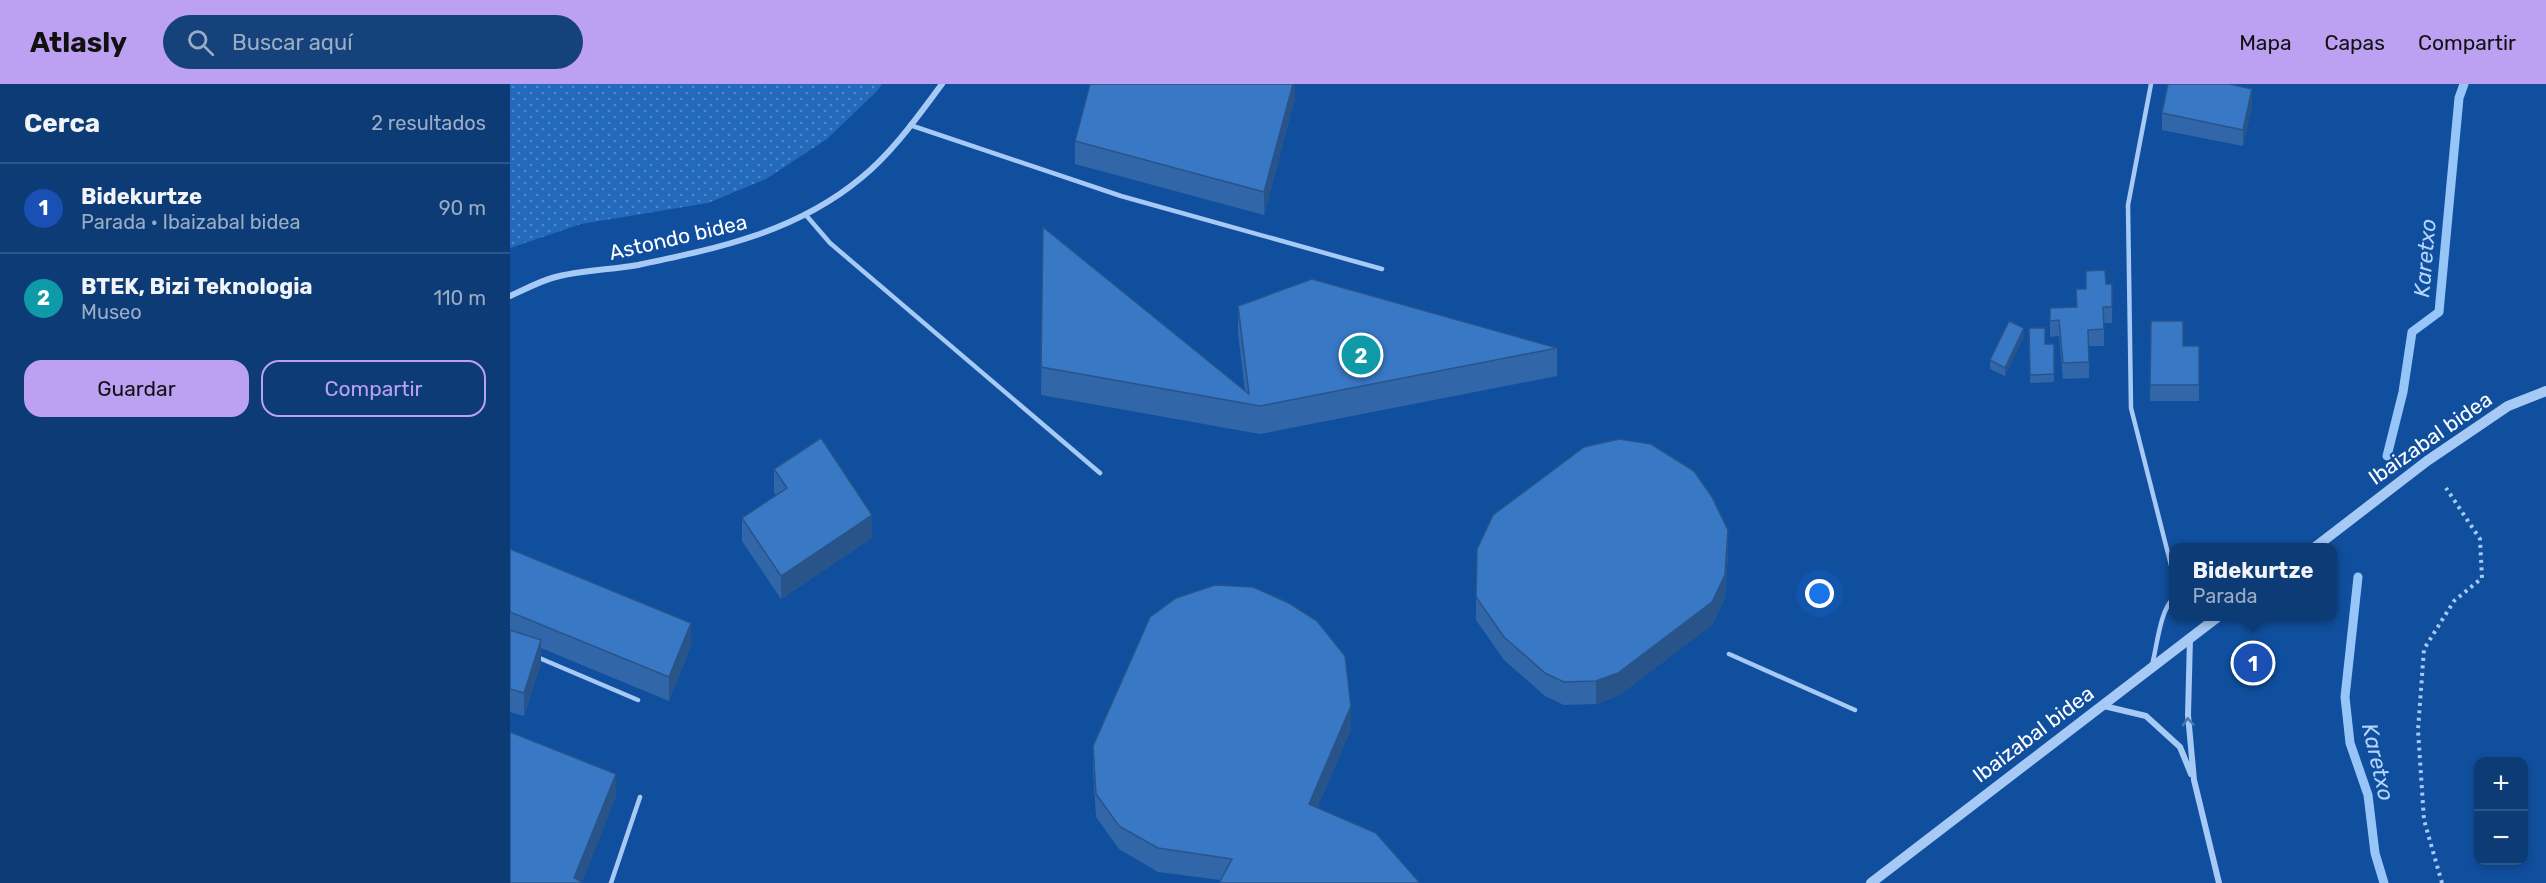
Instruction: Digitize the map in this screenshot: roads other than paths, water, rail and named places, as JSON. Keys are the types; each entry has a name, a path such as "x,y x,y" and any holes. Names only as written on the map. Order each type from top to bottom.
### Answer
{"street":[{"name":"Astondo bidea","path":"510,296 552,278 631,266 719,248 768,232 805,214 862,177 910,125 942,84"},
{"name":"Ibaizabal bidea","path":"2321,543 2436,455 2508,406 2546,391"},
{"name":"Ibaizabal bidea","path":"1871,883 2212,621"},
{"path":"2190,638 2188,715 2193,780"},
{"path":"2102,705 2146,716 2180,747 2193,780 2219,883"}],"lane":[{"path":"2151,84 2128,205 2131,408 2169,557"},
{"path":"910,125 1120,196 1382,269"},
{"path":"805,214 830,243 1100,473"},
{"path":"2151,667 2160,635 2162,614 2169,605"},
{"path":"531,654 638,699"},
{"path":"1729,654 1855,710"},
{"path":"611,883 640,797"}],"waterway":[{"name":"Karetxo","path":"2387,456 2403,392 2412,332 2439,312 2459,98 2464,84"},
{"name":"Karetxo","path":"2358,577 2345,697 2350,743 2368,795 2375,853 2384,883"}],"place":[{"name":"BTEK, Bizi Teknologia","path":"1361,355"},
{"name":"Bidekurtze","path":"2253,663"}]}
